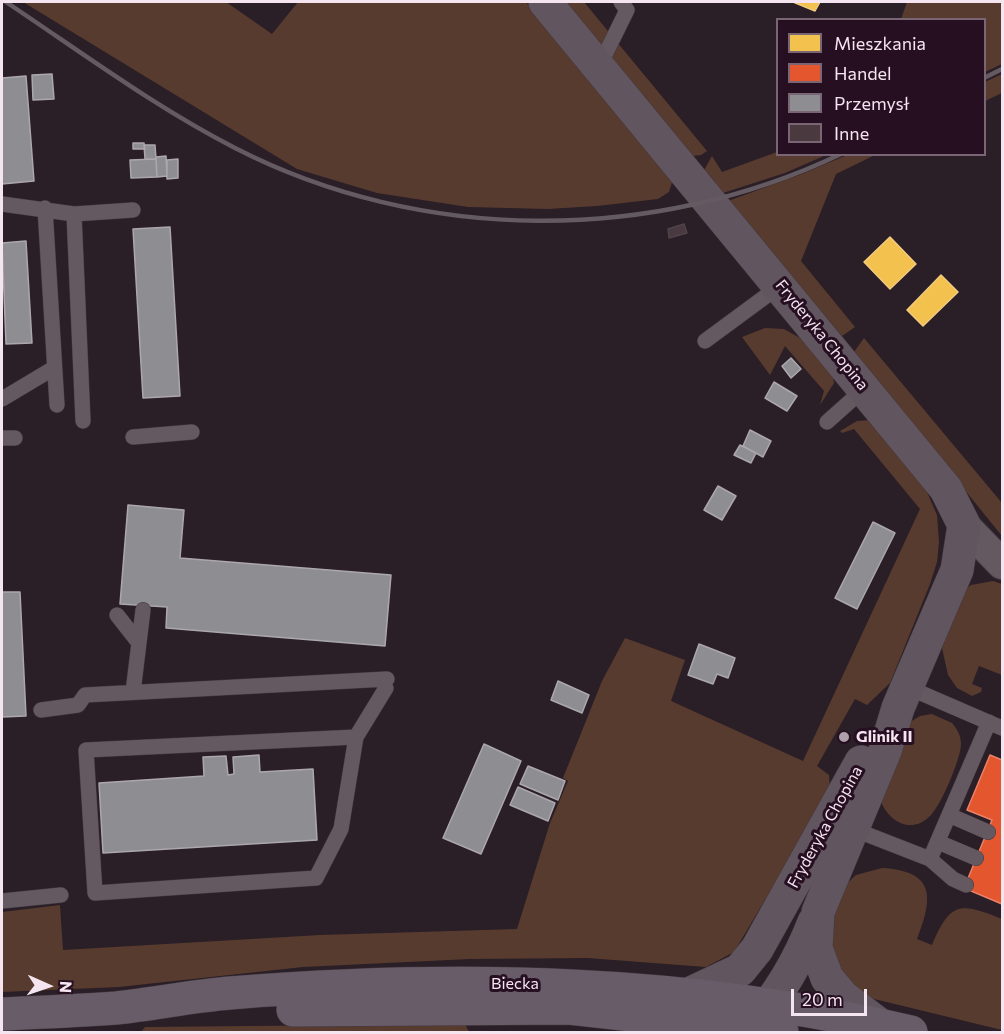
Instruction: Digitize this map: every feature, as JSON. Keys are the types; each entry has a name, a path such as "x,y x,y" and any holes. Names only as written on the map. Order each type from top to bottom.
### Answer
{"main road":[{"name":"Biecka","path":"117,1008 229,993 394,984 547,984 689,994 767,1022"},
{"name":"Biecka","path":"2,1014 117,1008 330,1011 569,1008 895,1029"}],"street":[{"name":"Fryderyka Chopina","path":"545,2 781,285 946,489 964,525 957,570 902,698 885,751 801,956 767,1022"},
{"path":"964,525 1002,564"},
{"name":"Fryderyka Chopina","path":"689,994 740,970 757,949 871,745 902,698"},
{"name":"Fryderyka Chopina","path":"818,912 816,948 827,978 843,997 895,1029"},
{"path":"757,949 754,968 767,1022 789,1032"}],"lane":[{"path":"599,67 627,10 621,2"},
{"path":"2,204 45,208 74,214 133,210"},
{"path":"45,208 57,405"},
{"path":"74,214 83,421"},
{"path":"705,341 781,285"},
{"path":"2,399 54,368"},
{"path":"827,422 865,388"},
{"path":"133,437 192,432"},
{"path":"133,692 143,610"},
{"path":"117,615 139,643"},
{"path":"41,710 78,705 85,695 386,683 356,737 341,829 316,878 95,893 86,750 356,737"},
{"path":"902,698 996,725 949,815 930,859"},
{"path":"949,815 988,832"},
{"path":"853,829 930,859 953,879 966,885"},
{"path":"938,842 976,858"},
{"path":"2,901 61,895"}],"shaded area":[{"path":"23,2 226,2 272,34 298,2 526,2 673,179 669,192 658,199 548,209 468,207 377,193 297,169"},
{"path":"562,2 584,2 707,151 701,155 692,156"},
{"path":"907,2 1002,2 1002,64 986,72 986,18 901,18"},
{"path":"1002,74 1002,93 986,101 986,82"},
{"path":"776,152 776,156 824,156 785,173 717,193 703,172 712,156 722,172"},
{"path":"845,156 873,156 836,174 801,261 855,327 842,336 728,201"},
{"path":"765,328 784,329 800,338 832,373 834,383 820,405 824,391 785,346 770,375 742,337"},
{"path":"864,338 1002,503 1002,536 856,356 854,352"},
{"path":"871,420 923,483 937,515 939,542 937,562 890,683 867,705 855,699 817,766 829,775 830,791 734,952 706,967 587,958 470,959 303,967 119,987 2,992 2,912 60,905 63,950 320,935 517,929 550,823 568,781 563,778 602,681 625,638 685,660 671,701 803,761 920,509 854,429 842,433 840,431 857,421"},
{"path":"993,581 1002,584 1002,675 979,666 972,684 982,688 981,692 972,696 957,688 948,675 942,648 962,592 971,585"},
{"path":"932,714 952,723 958,732 961,744 958,760 950,782 930,816 914,825 906,825 898,822 886,811 879,795 910,722 920,716"},
{"path":"882,868 900,870 912,875 921,881 926,889 926,911 917,939 932,945 945,920 958,909 976,910 1002,919 1002,1030 870,998 839,974 827,928 843,887 856,875"},
{"path":"465,1024 469,1032 141,1032 145,1027"}],"building: Mieszkania":[{"path":"793,2 820,2 815,11"},
{"path":"890,237 916,264 890,289 864,262"},
{"path":"941,275 958,292 923,326 907,310"}],"building: Handel":[{"path":"990,755 1002,760 1002,904 964,888 992,820 967,810"}],"building: Przemysł":[{"path":"52,74 54,99 33,100 32,75"},
{"path":"26,76 34,181 2,184 2,78"},
{"path":"133,143 144,143 145,149 133,149"},
{"path":"144,145 155,145 156,159 145,159"},
{"path":"166,156 167,176 157,177 156,157"},
{"path":"156,159 157,177 131,178 130,160"},
{"path":"178,159 178,178 167,179 167,160"},
{"path":"170,227 180,396 143,398 133,229"},
{"path":"26,241 32,343 6,344 2,243"},
{"path":"791,358 801,369 791,378 782,366"},
{"path":"774,382 797,396 787,411 765,398"},
{"path":"750,430 771,441 763,457 743,446"},
{"path":"740,445 756,453 751,463 734,455"},
{"path":"718,486 736,496 722,520 704,510"},
{"path":"128,505 184,510 180,558 391,575 385,646 166,628 167,607 120,604"},
{"path":"873,522 895,533 857,609 835,598"},
{"path":"2,592 20,592 26,716 2,717"},
{"path":"699,644 735,658 728,678 717,674 713,684 688,675"},
{"path":"558,681 589,695 582,713 551,700"},
{"path":"484,744 521,761 481,854 443,838"},
{"path":"259,755 260,772 313,769 317,840 103,853 99,783 204,776 203,757 226,756 228,775 234,774 233,757"},
{"path":"528,766 565,781 558,800 520,784"},
{"path":"518,787 555,803 548,821 510,805"}],"building: Inne":[{"path":"684,224 687,233 669,238 668,229"}],"railway":[{"path":"6,2 147,97 235,148 307,180 382,202 459,216 538,221 616,217 693,205 769,184 836,156"},
{"path":"986,77 1002,69"}],"place":[{"name":"Glinik II","path":"844,737"}]}
